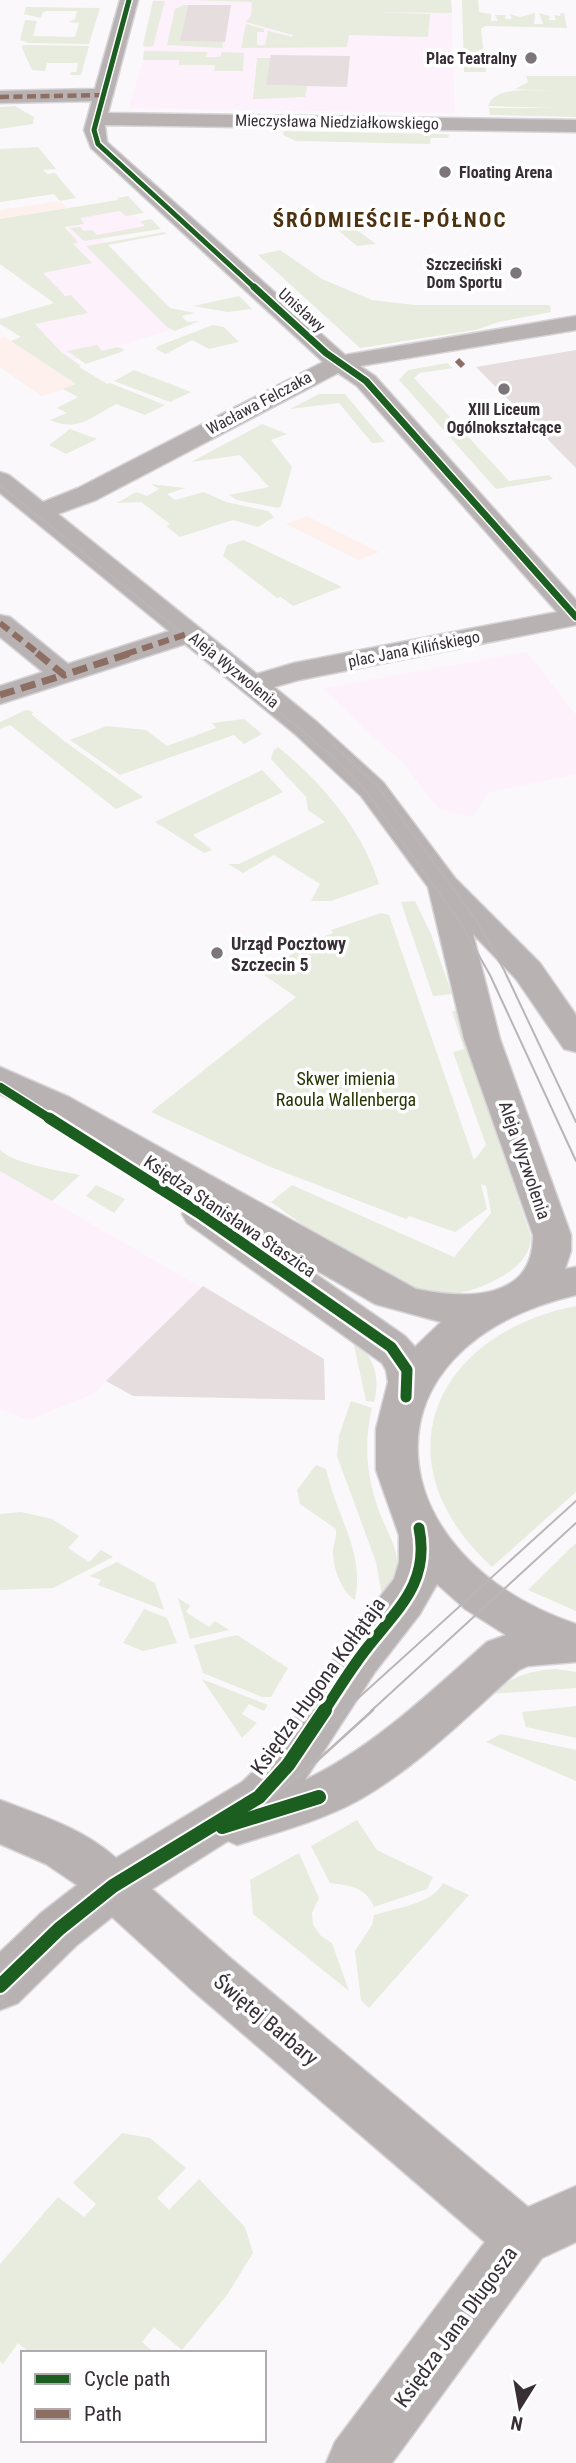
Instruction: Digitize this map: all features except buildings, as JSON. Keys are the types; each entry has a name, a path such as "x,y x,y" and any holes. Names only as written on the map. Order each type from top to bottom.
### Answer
{"street":[{"name":"Unisławy","path":"130,0 94,133 101,148 326,353 374,390 576,617"},
{"path":"0,97 105,95"},
{"name":"Mieczysława Niedziałkowskiego","path":"98,118 576,126"},
{"name":"Wacława Felczaka","path":"40,512 87,494 310,376 341,363 576,323"},
{"name":"Aleja Wyzwolenia","path":"0,480 253,684 355,771 394,818 454,900 528,971 576,1041"},
{"name":"plac Jana Kilińskiego","path":"253,684 295,672 576,617"},
{"path":"0,623 64,675"},
{"path":"0,695 190,633"},
{"name":"Aleja Wyzwolenia","path":"454,900 482,1039 551,1236 552,1251 547,1266 514,1297"},
{"name":"Księdza Stanisława Staszica","path":"0,1079 56,1106 389,1294 411,1302 447,1309 479,1309 576,1281"},
{"name":"Księdza Stanisława Staszica","path":"0,1087 199,1213 391,1347 402,1359 408,1372 406,1397"},
{"path":"514,1297 471,1319 436,1348 419,1371 406,1397 398,1425 398,1461 406,1499 419,1528 451,1569 483,1597 529,1625 576,1644"},
{"name":"Księdza Hugona Kołłątaja","path":"0,1986 59,1929 113,1886 259,1797 294,1758 357,1661 412,1588 423,1552 419,1528"},
{"name":"Księdza Hugona Kołłątaja","path":"198,1834 294,1806 342,1786 405,1742 503,1656 534,1645 576,1644"},
{"name":"Świętej Barbary","path":"0,1822 79,1857 210,1973 522,2238"},
{"name":"Księdza Jana Długosza","path":"356,2463 522,2238 576,2214"}],"shaded area":[{"path":"153,0 451,0 455,113 129,108 143,60 143,45"},
{"path":"60,201 67,208 0,219 0,210"},
{"path":"121,202 149,229 102,239 187,325 63,363 5,326 64,311 0,224"},
{"path":"5,337 77,385 42,396 0,367 0,339"},
{"path":"307,516 379,552 358,560 286,524"},
{"path":"527,652 576,715 576,774 488,793 473,817 439,809 401,761 323,688"},
{"path":"0,1171 202,1288 93,1394 29,1420 0,1409"}],"green space":[{"path":"192,0 451,0 452,13 376,12 430,14 428,37 349,35 347,47 241,48 246,24 264,29 264,32 257,32 257,45 265,45 268,31 292,37 293,35 246,22 251,16 252,2"},
{"path":"462,0 478,0 479,12 491,14 491,21 498,21 495,15 506,15 505,19 512,19 510,14 520,17 535,13 534,24 543,24 539,13 550,16 549,20 556,20 554,15 560,16 564,13 567,28 485,26 481,29 486,72 464,72"},
{"path":"153,1 165,1 153,46 145,47 143,45"},
{"path":"188,5 180,41 223,42 222,48 167,45 175,9"},
{"path":"26,7 100,8 89,44 28,43 20,40 25,20 37,21 33,36 75,37 79,23 69,22 75,19 77,11 47,11 43,12 41,18 24,14"},
{"path":"23,45 89,46 81,75 70,75 71,72 76,72 78,63 47,63 45,71 32,70"},
{"path":"144,51 207,52 206,57 220,57 222,52 244,53 243,71 214,71 215,65 179,65 179,60 143,60"},
{"path":"257,58 271,58 266,85 307,86 305,97 253,99"},
{"path":"526,76 576,76 576,117 490,115 489,108 554,108 488,106 492,99 507,92 551,91 515,89 528,82"},
{"path":"15,106 34,117 33,124 0,129 0,107"},
{"path":"284,131 449,135 448,138 431,138 430,144 296,141 283,135"},
{"path":"38,147 56,169 43,170 47,174 55,173 76,198 60,201 54,194 0,202 0,149"},
{"path":"128,196 144,213 126,216 120,211 80,218 84,224 64,227 78,242 73,244 92,263 43,273 65,296 71,295 88,313 35,324 61,352 81,366 79,367 107,384 165,405 145,415 116,404 76,424 68,425 50,420 67,413 57,408 78,397 63,389 76,384 11,341 21,337 0,324 0,319 54,303 0,264 0,219 118,200 117,198"},
{"path":"330,216 346,222 376,244 357,246 322,217"},
{"path":"151,219 161,229 84,241 70,228 92,230 97,235 145,226 140,221"},
{"path":"165,232 166,234 108,245 170,308 195,313 182,316 187,322 199,321 175,331 167,327 86,246"},
{"path":"280,250 322,279 372,300 415,305 550,305 551,312 499,322 475,330 360,348 258,255"},
{"path":"239,296 252,309 228,312 193,306"},
{"path":"213,325 224,327 239,342 209,349 192,340 166,354 156,349 158,346"},
{"path":"97,345 102,351 117,347 124,349 86,364 67,351"},
{"path":"447,363 453,368 420,373 414,378 509,481 549,475 553,479 496,489 399,380 408,370"},
{"path":"134,370 191,392 170,402 114,381"},
{"path":"319,394 345,394 385,442 372,443 339,403 290,409"},
{"path":"262,424 287,434 271,440 292,467 281,506 278,508 237,500 229,495 269,487 240,455 191,462"},
{"path":"70,429 97,439 66,454 49,445"},
{"path":"151,484 185,488 167,494 175,500 204,492 226,502 268,511 274,517 258,527 233,520 180,537 166,526 170,524 141,502 117,503 136,492 147,496 159,489"},
{"path":"244,540 342,587 293,606 281,597 277,598 223,556 227,545"},
{"path":"26,710 34,712 31,714 64,741 143,797 116,809 10,725 0,729 0,722"},
{"path":"244,719 262,734 244,744 234,735 120,775 70,740 107,726 146,730 167,746 216,728 212,723"},
{"path":"278,747 310,776 339,808 362,844 379,884 331,901 311,901 320,884 274,855 243,873 228,864 239,864 325,822 308,810 306,797 271,759 273,751"},
{"path":"262,770 283,792 193,835 212,850 204,853 155,822"},
{"path":"415,901 431,934 452,994 433,996 401,902"},
{"name":"Skwer imienia Raoula Wallenberga","path":"381,913 389,915 474,1160 486,1145 453,1052 464,1049 452,1011 459,1010 484,1098 531,1236 526,1255 512,1269 484,1286 457,1294 425,1294 385,1278 335,1248 271,1202 292,1185 454,1257 491,1213 486,1186 481,1184 487,1209 455,1232 409,1216 406,1219 268,1166 151,1112 296,997 264,975 308,942 333,933 331,930"},
{"path":"0,1149 5,1154 25,1162 80,1175 52,1201 0,1171"},
{"path":"96,1185 125,1199 114,1213 86,1196"},
{"path":"576,1306 576,1492 492,1567 457,1527 436,1486 430,1446 437,1408 456,1373 486,1344 527,1321"},
{"path":"354,1345 361,1345 373,1365 376,1379 374,1402 366,1401"},
{"path":"351,1401 372,1408 367,1449 370,1476 376,1503 397,1560 397,1579 382,1595 376,1562 337,1456 339,1436"},
{"path":"316,1465 326,1469 353,1549 357,1582 355,1600 342,1586 335,1565 333,1553 336,1529 300,1504 297,1490"},
{"path":"21,1512 52,1519 79,1536 68,1548 89,1562 101,1550 113,1557 53,1588 0,1590 0,1514"},
{"path":"576,1543 576,1611 528,1590"},
{"path":"117,1562 155,1583 164,1610 98,1585 101,1580 89,1576"},
{"path":"178,1598 190,1606 186,1612 209,1627 215,1621 229,1630 190,1639"},
{"path":"144,1609 167,1618 177,1643 143,1651 123,1643"},
{"path":"237,1635 288,1668 271,1697 262,1697 203,1673 194,1645"},
{"path":"557,1669 576,1672 576,1688 490,1694 521,1676"},
{"path":"202,1679 268,1705 264,1711 249,1704 242,1714 257,1723 242,1738"},
{"path":"576,1706 576,1738 526,1727 522,1712"},
{"path":"501,1734 576,1750 576,1781 486,1742"},
{"path":"357,1820 377,1850 433,1877 427,1889 374,1907 361,1891 330,1883 311,1846"},
{"path":"299,1853 319,1898 312,1913 313,1925 321,1936 332,1943 349,1991 253,1914 250,1880"},
{"path":"443,1883 469,1895 369,2008 361,2000 355,1951 372,1925 374,1915 422,1901"},
{"path":"122,2133 150,2138 186,2168 157,2198 169,2210 199,2179 245,2227 253,2253 227,2295 182,2350 154,2327 142,2342 153,2351 28,2351 18,2343 3,2364 0,2361 0,2264 58,2197 84,2217 96,2204 73,2183"}],"tram line":[{"path":"0,485 301,730 332,756 365,790 458,919 490,975 576,1161"},
{"path":"334,745 379,788 477,921 504,970 576,1122"},
{"path":"344,1711 576,1501"},
{"path":"371,1711 576,1523"},
{"path":"0,1972 48,1926 100,1884 263,1782 346,1710"},
{"path":"0,2001 61,1940 121,1893 244,1817 307,1770 373,1710"}],"marked path":[{"path":"0,97 105,95"},
{"path":"457,360 463,366"},
{"path":"0,623 64,675 190,633"},
{"path":"0,695 64,675"}],"cycle path":[{"path":"129,0 94,130 98,144 326,353 366,381 576,617"},
{"path":"0,1087 199,1213 391,1347 407,1370 406,1397"},
{"path":"0,1986 59,1929 113,1886 259,1797 275,1782 301,1748 359,1658 411,1591 421,1562 419,1528"},
{"path":"222,1827 319,1797"}],"place":[{"name":"Plac Teatralny","path":"531,58"},
{"name":"Floating Arena","path":"445,172"},
{"name":"Szczeciński Dom Sportu","path":"516,273"},
{"name":"XIII Liceum Ogólnokształcące","path":"504,389"},
{"name":"Urząd Pocztowy Szczecin 5","path":"217,953"}],"district":[{"name":"ŚRÓDMIEŚCIE-PÓŁNOC","path":"390,220"}]}
